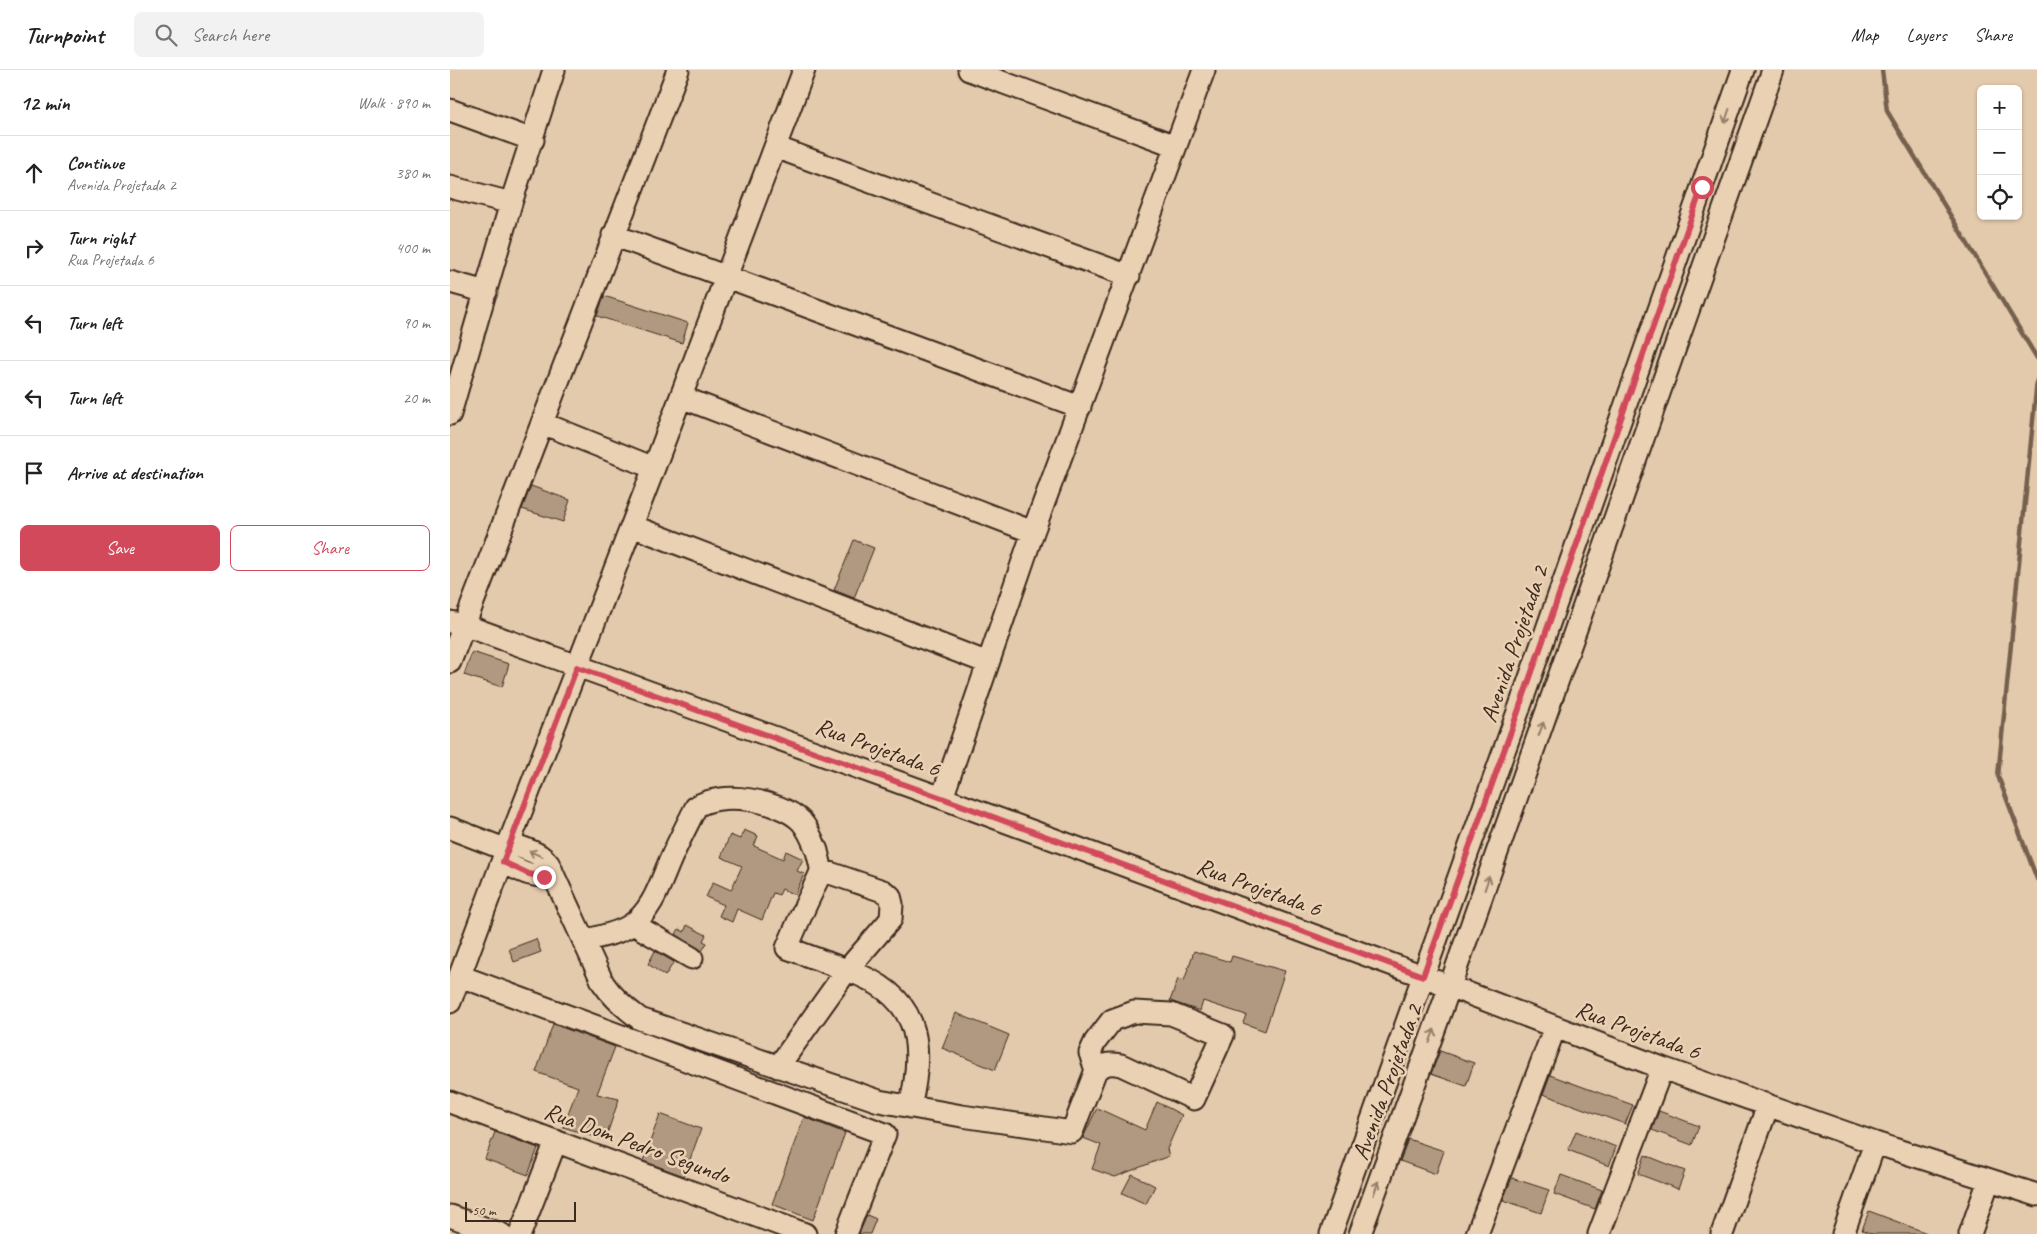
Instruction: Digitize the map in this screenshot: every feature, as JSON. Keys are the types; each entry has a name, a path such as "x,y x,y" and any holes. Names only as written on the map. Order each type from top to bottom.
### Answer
{"street":[{"path":"451,406 511,203 533,140 554,70"},
{"path":"450,662 457,623 542,423 678,70"},
{"path":"786,119 791,70"},
{"path":"450,1002 804,70"},
{"path":"968,70 1176,146"},
{"path":"942,798 1033,532 1204,70"},
{"name":"Avenida Projetada 2","path":"1331,1234 1519,709 1743,70"},
{"name":"Avenida Projetada 2","path":"1360,1234 1450,986 1773,70"},
{"path":"450,110 533,140"},
{"path":"776,146 1129,276"},
{"path":"450,187 511,203"},
{"path":"613,236 1080,407"},
{"path":"450,282 486,292"},
{"path":"681,398 1033,532"},
{"path":"542,423 654,468"},
{"path":"632,526 988,663"},
{"name":"Rua Projetada 6","path":"457,623 942,798 1450,986 1662,1068 1875,1143 2037,1195"},
{"path":"584,941 621,930 633,924 645,912 654,898 696,807 709,800 724,798 761,802 786,810 800,821 812,837 821,870 787,948 863,975 884,989 905,1009 914,1028 917,1077 910,1107"},
{"path":"450,828 506,852 529,874 544,877 553,874 596,970 610,994 640,1019 879,1101 962,1116 1072,1132 1096,1070 1090,1053 1095,1042 1112,1020 1134,1012 1171,1014 1223,1035 1194,1099 1121,1065 1110,1063 1096,1070"},
{"path":"778,1067 847,970 891,919 892,904 890,896 883,891 821,870"},
{"path":"633,924 692,958"},
{"path":"460,976 884,1134 846,1234"},
{"path":"1477,1234 1555,1027"},
{"path":"1599,1234 1662,1068"},
{"name":"Rua Dom Pedro Segundo","path":"450,1102 805,1234"},
{"path":"1722,1234 1768,1105"},
{"path":"520,1234 556,1141"},
{"path":"1842,1234 1875,1143"},
{"path":"1970,1234 1989,1180"},
{"path":"450,1216 501,1234"}],"building":[{"path":"604,296 688,323 682,343 597,316"},
{"path":"531,486 570,500 563,522 522,509"},
{"path":"854,540 874,548 854,598 834,590"},
{"path":"472,652 509,664 502,687 464,675"},
{"path":"744,830 758,836 754,846 783,859 786,851 803,859 797,871 804,874 795,895 782,889 779,895 773,893 762,920 737,909 732,922 719,916 724,905 706,897 713,882 731,890 742,866 721,857 730,835 740,839"},
{"path":"687,925 706,935 703,941 707,943 702,951 676,934 679,929 684,932"},
{"path":"536,939 541,952 514,962 509,949"},
{"path":"655,951 674,962 665,976 648,964"},
{"path":"1194,951 1230,962 1232,956 1285,971 1265,1031 1243,1023 1246,1015 1203,1001 1200,1011 1170,1001 1178,979 1184,981"},
{"path":"956,1013 1009,1035 995,1070 942,1048"},
{"path":"553,1024 615,1047 597,1094 619,1099 605,1140 563,1127 578,1087 536,1072"},
{"path":"1440,1051 1474,1063 1466,1086 1431,1074"},
{"path":"1550,1075 1633,1105 1625,1124 1543,1094"},
{"path":"1157,1102 1182,1115 1167,1149 1169,1156 1115,1177 1092,1169 1101,1145 1083,1138 1097,1108 1145,1130"},
{"path":"1659,1111 1699,1126 1692,1145 1652,1130"},
{"path":"660,1114 701,1129 684,1176 643,1161"},
{"path":"804,1117 845,1133 813,1220 772,1204"},
{"path":"1576,1131 1616,1147 1609,1166 1568,1150"},
{"path":"495,1132 538,1148 528,1175 485,1159"},
{"path":"1408,1139 1444,1151 1436,1174 1400,1161"},
{"path":"1645,1155 1685,1171 1678,1189 1638,1174"},
{"path":"1132,1174 1155,1186 1146,1204 1122,1193"},
{"path":"1561,1175 1602,1190 1595,1209 1554,1194"},
{"path":"1512,1178 1549,1190 1541,1213 1503,1200"},
{"path":"1869,1211 1927,1234 1872,1234 1862,1230"},
{"path":"867,1215 876,1219 870,1234 859,1234"}],"waterway":[{"path":"1882,70 1887,111 2037,358"},
{"path":"2037,380 1998,776 2037,879"}],"route":[{"path":"544,877 529,874 503,862 577,667 942,798 1423,976 1702,187"}]}
